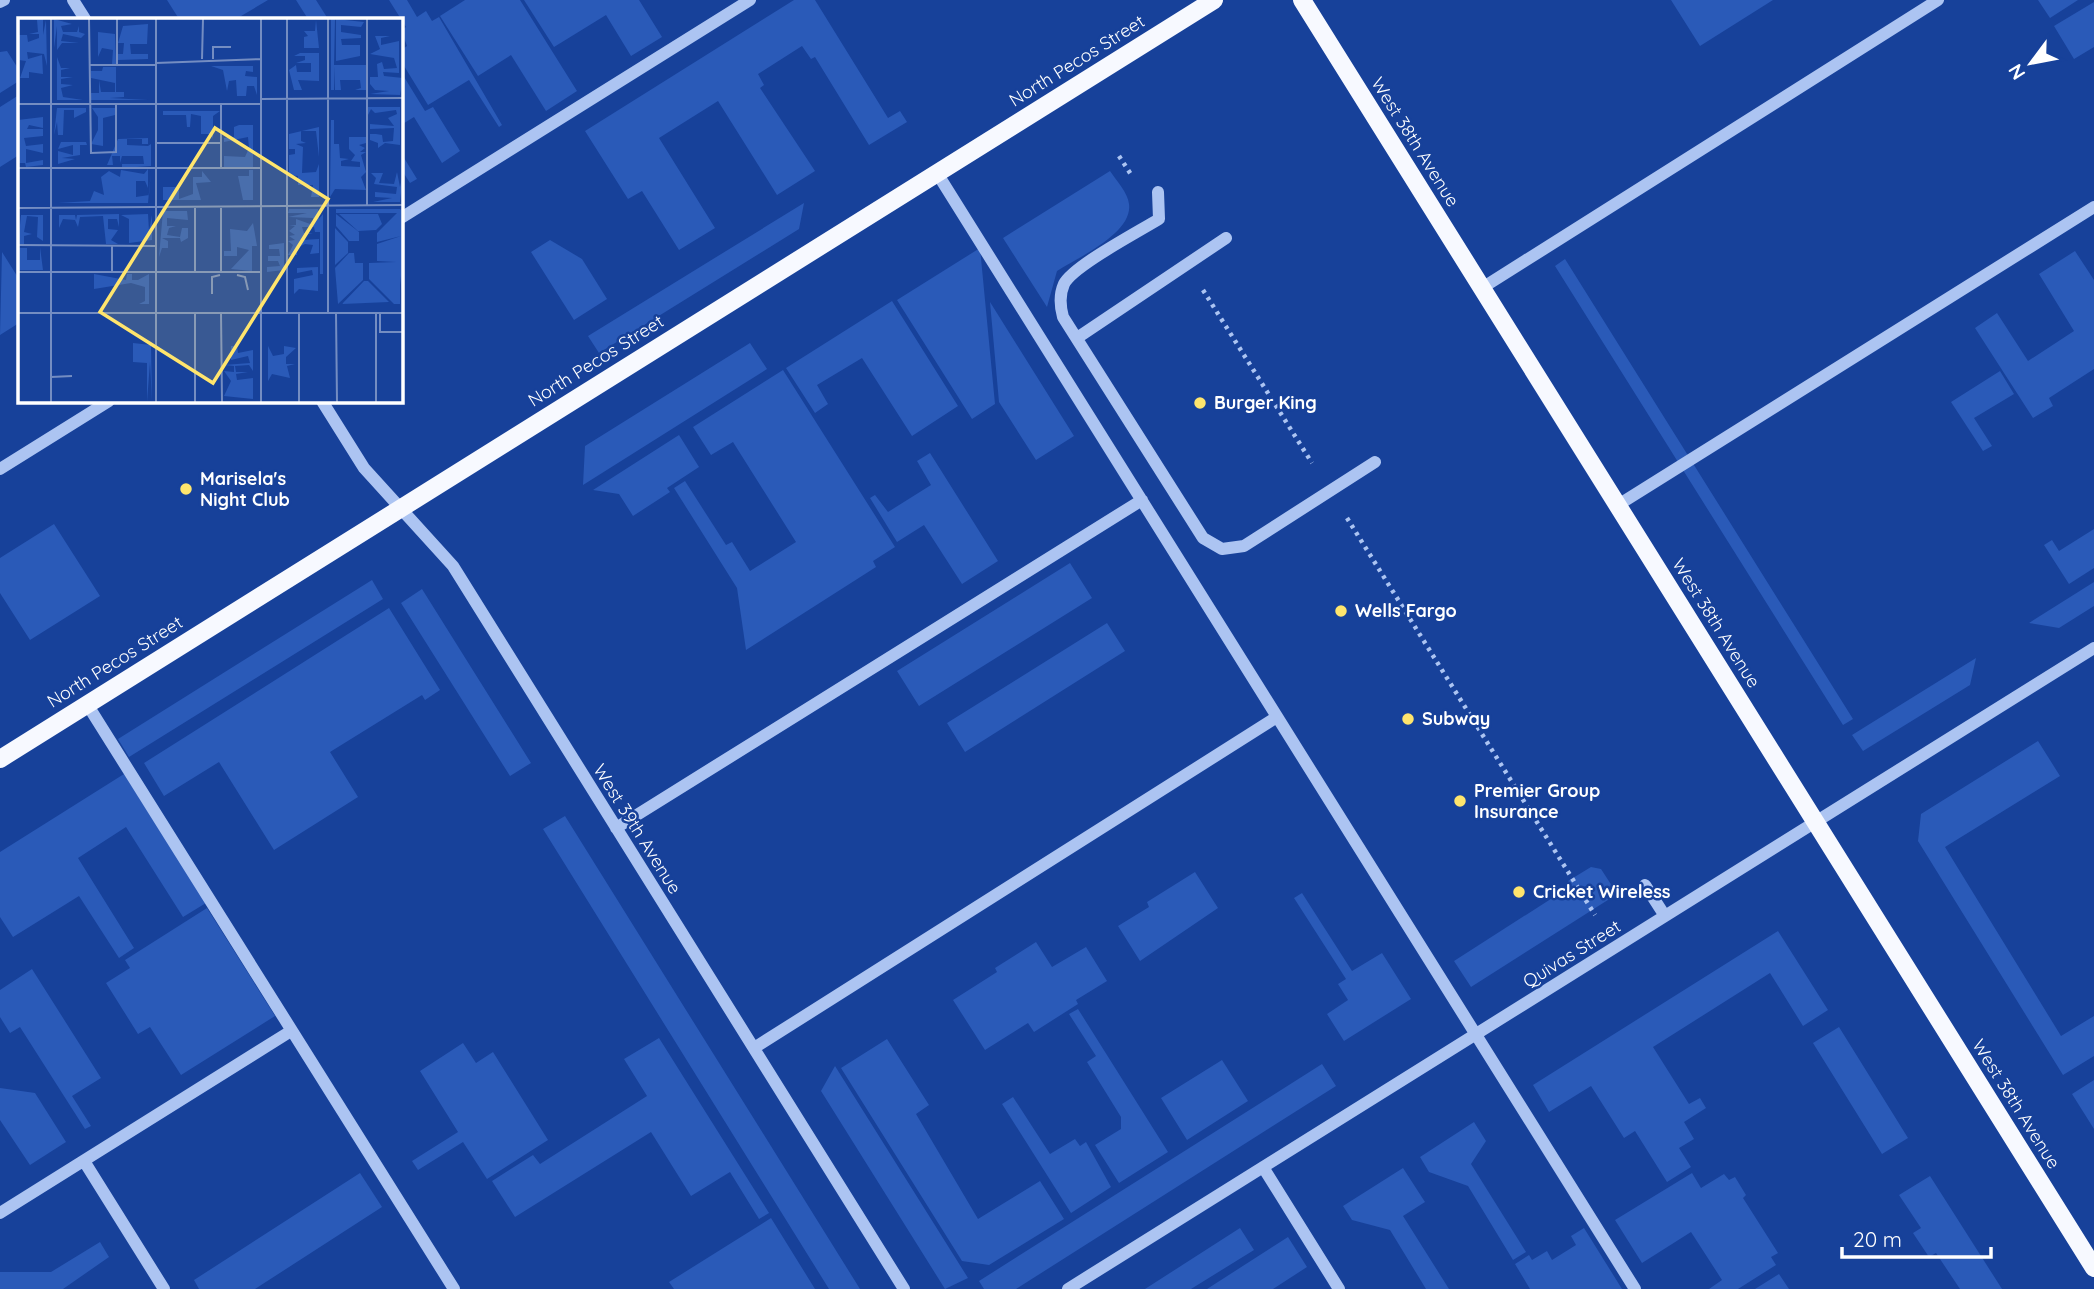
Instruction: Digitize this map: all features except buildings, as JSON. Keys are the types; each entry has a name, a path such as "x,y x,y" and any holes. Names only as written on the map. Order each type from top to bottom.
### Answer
{"main road":[{"name":"North Pecos Street","path":"0,758 1214,0"},
{"name":"West 38th Avenue","path":"1303,0 2094,1268"}],"street":[{"path":"73,0 84,18"},
{"path":"402,217 750,0"},
{"path":"1482,288 1938,0"},
{"path":"937,173 1635,1289"},
{"path":"1158,192 1159,219 1073,272 1065,282 1060,306 1077,338 1196,529 1212,545 1233,550 1244,547 1375,462"},
{"path":"1618,505 2094,207"},
{"path":"1077,338 1226,239"},
{"path":"0,469 106,402"},
{"name":"West 39th Avenue","path":"323,402 364,468 453,566 904,1289"},
{"path":"616,828 1142,500"},
{"name":"Quivas Street","path":"1068,1289 2094,648"},
{"path":"87,704 454,1289"},
{"path":"754,1048 1277,716"},
{"path":"1645,885 1665,916"},
{"path":"0,1213 291,1031"},
{"path":"84,1161 164,1289"},
{"path":"1263,1167 1339,1289"}],"path":[{"path":"1119,156 1159,219"},
{"path":"1187,264 1595,915"}],"shaded area":[{"path":"167,0 268,0 238,18 178,18"},
{"path":"296,0 316,0 327,18 307,18"},
{"path":"389,0 407,0 417,17 426,11 432,21 439,17 502,125 499,127 469,80 428,105 402,63 402,49 407,46 402,33 406,27"},
{"path":"465,0 520,0 577,91 546,111 511,55 478,76 440,16"},
{"path":"524,0 639,0 662,37 631,56 606,15 554,47"},
{"path":"794,0 815,0 888,118 900,111 907,122 869,145 815,57 811,59 802,46 758,74 764,85 760,88 815,171 777,195 718,101 659,138 715,228 679,250 642,191 628,199 585,131"},
{"path":"1671,0 1773,0 1700,46"},
{"path":"2038,0 2078,0 2050,18"},
{"path":"2094,2 2094,47 2074,59 2054,26"},
{"path":"7,51 18,68 18,82 0,93 0,52"},
{"path":"402,74 425,111 433,107 460,151 442,163 414,117 402,124"},
{"path":"18,96 18,156 0,167 0,107"},
{"path":"402,155 417,179 410,183 402,171"},
{"path":"1110,171 1126,195 1128,215 1123,225 1103,243 1057,271 1047,307 1003,238"},
{"path":"804,203 799,229 599,353 588,336"},
{"path":"550,240 582,259 607,299 574,320 531,252"},
{"path":"980,248 995,404 972,419 897,300"},
{"path":"2075,251 2094,280 2094,369 2049,398 2053,406 2033,418 1975,328 1997,313 2028,361 2074,331 2039,274"},
{"path":"2,252 18,277 18,324 0,335"},
{"path":"1565,259 1853,719 1843,725 1555,266"},
{"path":"892,301 958,406 912,436 862,358 817,385 828,404 815,413 786,368"},
{"path":"990,302 1074,436 1036,460 999,402"},
{"path":"750,343 767,369 583,485 585,446"},
{"path":"783,370 895,547 873,561 876,567 746,650 737,588 674,488 685,481 726,545 732,542 750,571 796,542 733,442 711,455 693,427"},
{"path":"2000,371 2014,394 1974,418 1992,446 1983,451 1951,402"},
{"path":"679,435 699,467 667,488 670,492 633,516 619,494 593,490"},
{"path":"930,453 998,561 962,584 924,525 897,542 870,498 875,495 888,512 931,485 917,461"},
{"path":"54,524 100,596 30,640 0,593 0,558"},
{"path":"2094,529 2094,568 2069,584 2044,545 2052,540 2059,551"},
{"path":"1070,563 1092,598 919,706 897,671"},
{"path":"372,580 383,599 129,757 118,739"},
{"path":"2094,582 2094,606 2059,628 2029,623"},
{"path":"422,589 531,763 510,776 401,603"},
{"path":"389,608 440,690 425,700 422,695 330,752 358,797 274,850 219,762 164,796 144,763"},
{"path":"1107,623 1125,651 965,752 947,723"},
{"path":"1976,658 1970,685 1863,751 1852,735"},
{"path":"2038,741 2060,776 1945,847 2061,1036 2094,1016 2094,1056 2063,1075 1918,841 1921,814"},
{"path":"124,774 206,903 183,917 126,827 78,858 134,948 119,958 79,896 13,937 0,917 0,852"},
{"path":"565,816 860,1289 829,1289 543,829"},
{"path":"1591,867 1601,869 1614,889 1611,898 1471,987 1454,961 1571,886 1568,881"},
{"path":"1195,872 1218,908 1140,961 1118,926 1149,907 1147,902"},
{"path":"1302,893 1352,971 1382,953 1411,999 1344,1041 1327,1014 1348,1000 1338,984 1346,979 1294,898"},
{"path":"207,908 275,1016 181,1075 150,1027 138,1034 106,983 130,968 125,960"},
{"path":"1778,931 1828,1010 1803,1026 1770,973 1653,1047 1689,1104 1700,1098 1706,1108 1684,1122 1694,1139 1679,1148 1691,1167 1667,1182 1635,1131 1624,1138 1591,1086 1549,1112 1533,1085"},
{"path":"1036,942 1052,967 1086,947 1107,981 1076,1000 1078,1004 1034,1032 1028,1023 985,1050 953,1000 997,972 995,968"},
{"path":"32,969 101,1078 72,1096 91,1126 85,1129 20,1027 10,1033 0,1017 0,990"},
{"path":"1078,1009 1168,1152 1119,1183 1095,1145 1121,1129 1121,1117 1087,1062 1096,1056 1069,1014"},
{"path":"1839,1027 1908,1138 1882,1154 1813,1043"},
{"path":"659,1038 769,1213 759,1219 730,1172 691,1196 651,1132 515,1217 492,1181 533,1155 540,1164 647,1096 624,1059"},
{"path":"887,1039 929,1105 916,1114 978,1219 1040,1181 1064,1219 989,1265 962,1261 841,1068"},
{"path":"463,1043 476,1063 493,1052 548,1140 487,1179 463,1142 418,1170 412,1161 458,1132 420,1071"},
{"path":"1222,1060 1248,1101 1187,1140 1161,1098"},
{"path":"1322,1064 1336,1086 1016,1289 984,1289 979,1281"},
{"path":"835,1066 968,1278 945,1289 821,1091"},
{"path":"2094,1080 2094,1129 2072,1094"},
{"path":"0,1088 35,1093 66,1142 30,1165 0,1120"},
{"path":"1013,1097 1050,1154 1075,1139 1080,1146 1086,1142 1111,1187 1071,1213 1002,1104"},
{"path":"1474,1122 1486,1141 1471,1164 1526,1252 1513,1260 1468,1186 1429,1172 1420,1157"},
{"path":"1403,1168 1425,1202 1403,1216 1449,1289 1426,1289 1390,1230 1352,1220 1343,1206"},
{"path":"360,1173 382,1207 255,1289 199,1289 194,1280"},
{"path":"1692,1173 1701,1188 1724,1174 1729,1180 1735,1177 1746,1195 1743,1198 1778,1253 1771,1257 1776,1265 1738,1289 1709,1289 1722,1280 1691,1232 1642,1263 1615,1220"},
{"path":"1930,1176 2002,1289 1960,1289 1936,1253 1929,1257 1913,1233 1921,1228 1899,1195"},
{"path":"771,1218 815,1289 674,1289 669,1282"},
{"path":"1240,1228 1254,1250 1191,1289 1145,1289"},
{"path":"1584,1228 1622,1289 1530,1289 1515,1264 1529,1255 1532,1260 1547,1251 1552,1260 1576,1245 1571,1236"},
{"path":"1288,1237 1307,1267 1273,1289 1207,1289"},
{"path":"100,1242 109,1257 63,1289 0,1289 0,1272 51,1272"},
{"path":"1779,1274 1789,1289 1755,1289"}],"place":[{"name":"Burger King","path":"1200,403"},
{"name":"Marisela's Night Club","path":"186,489"},
{"name":"Wells Fargo","path":"1341,611"},
{"name":"Subway","path":"1408,719"},
{"name":"Premier Group Insurance","path":"1460,801"},
{"name":"Cricket Wireless","path":"1519,892"}]}
